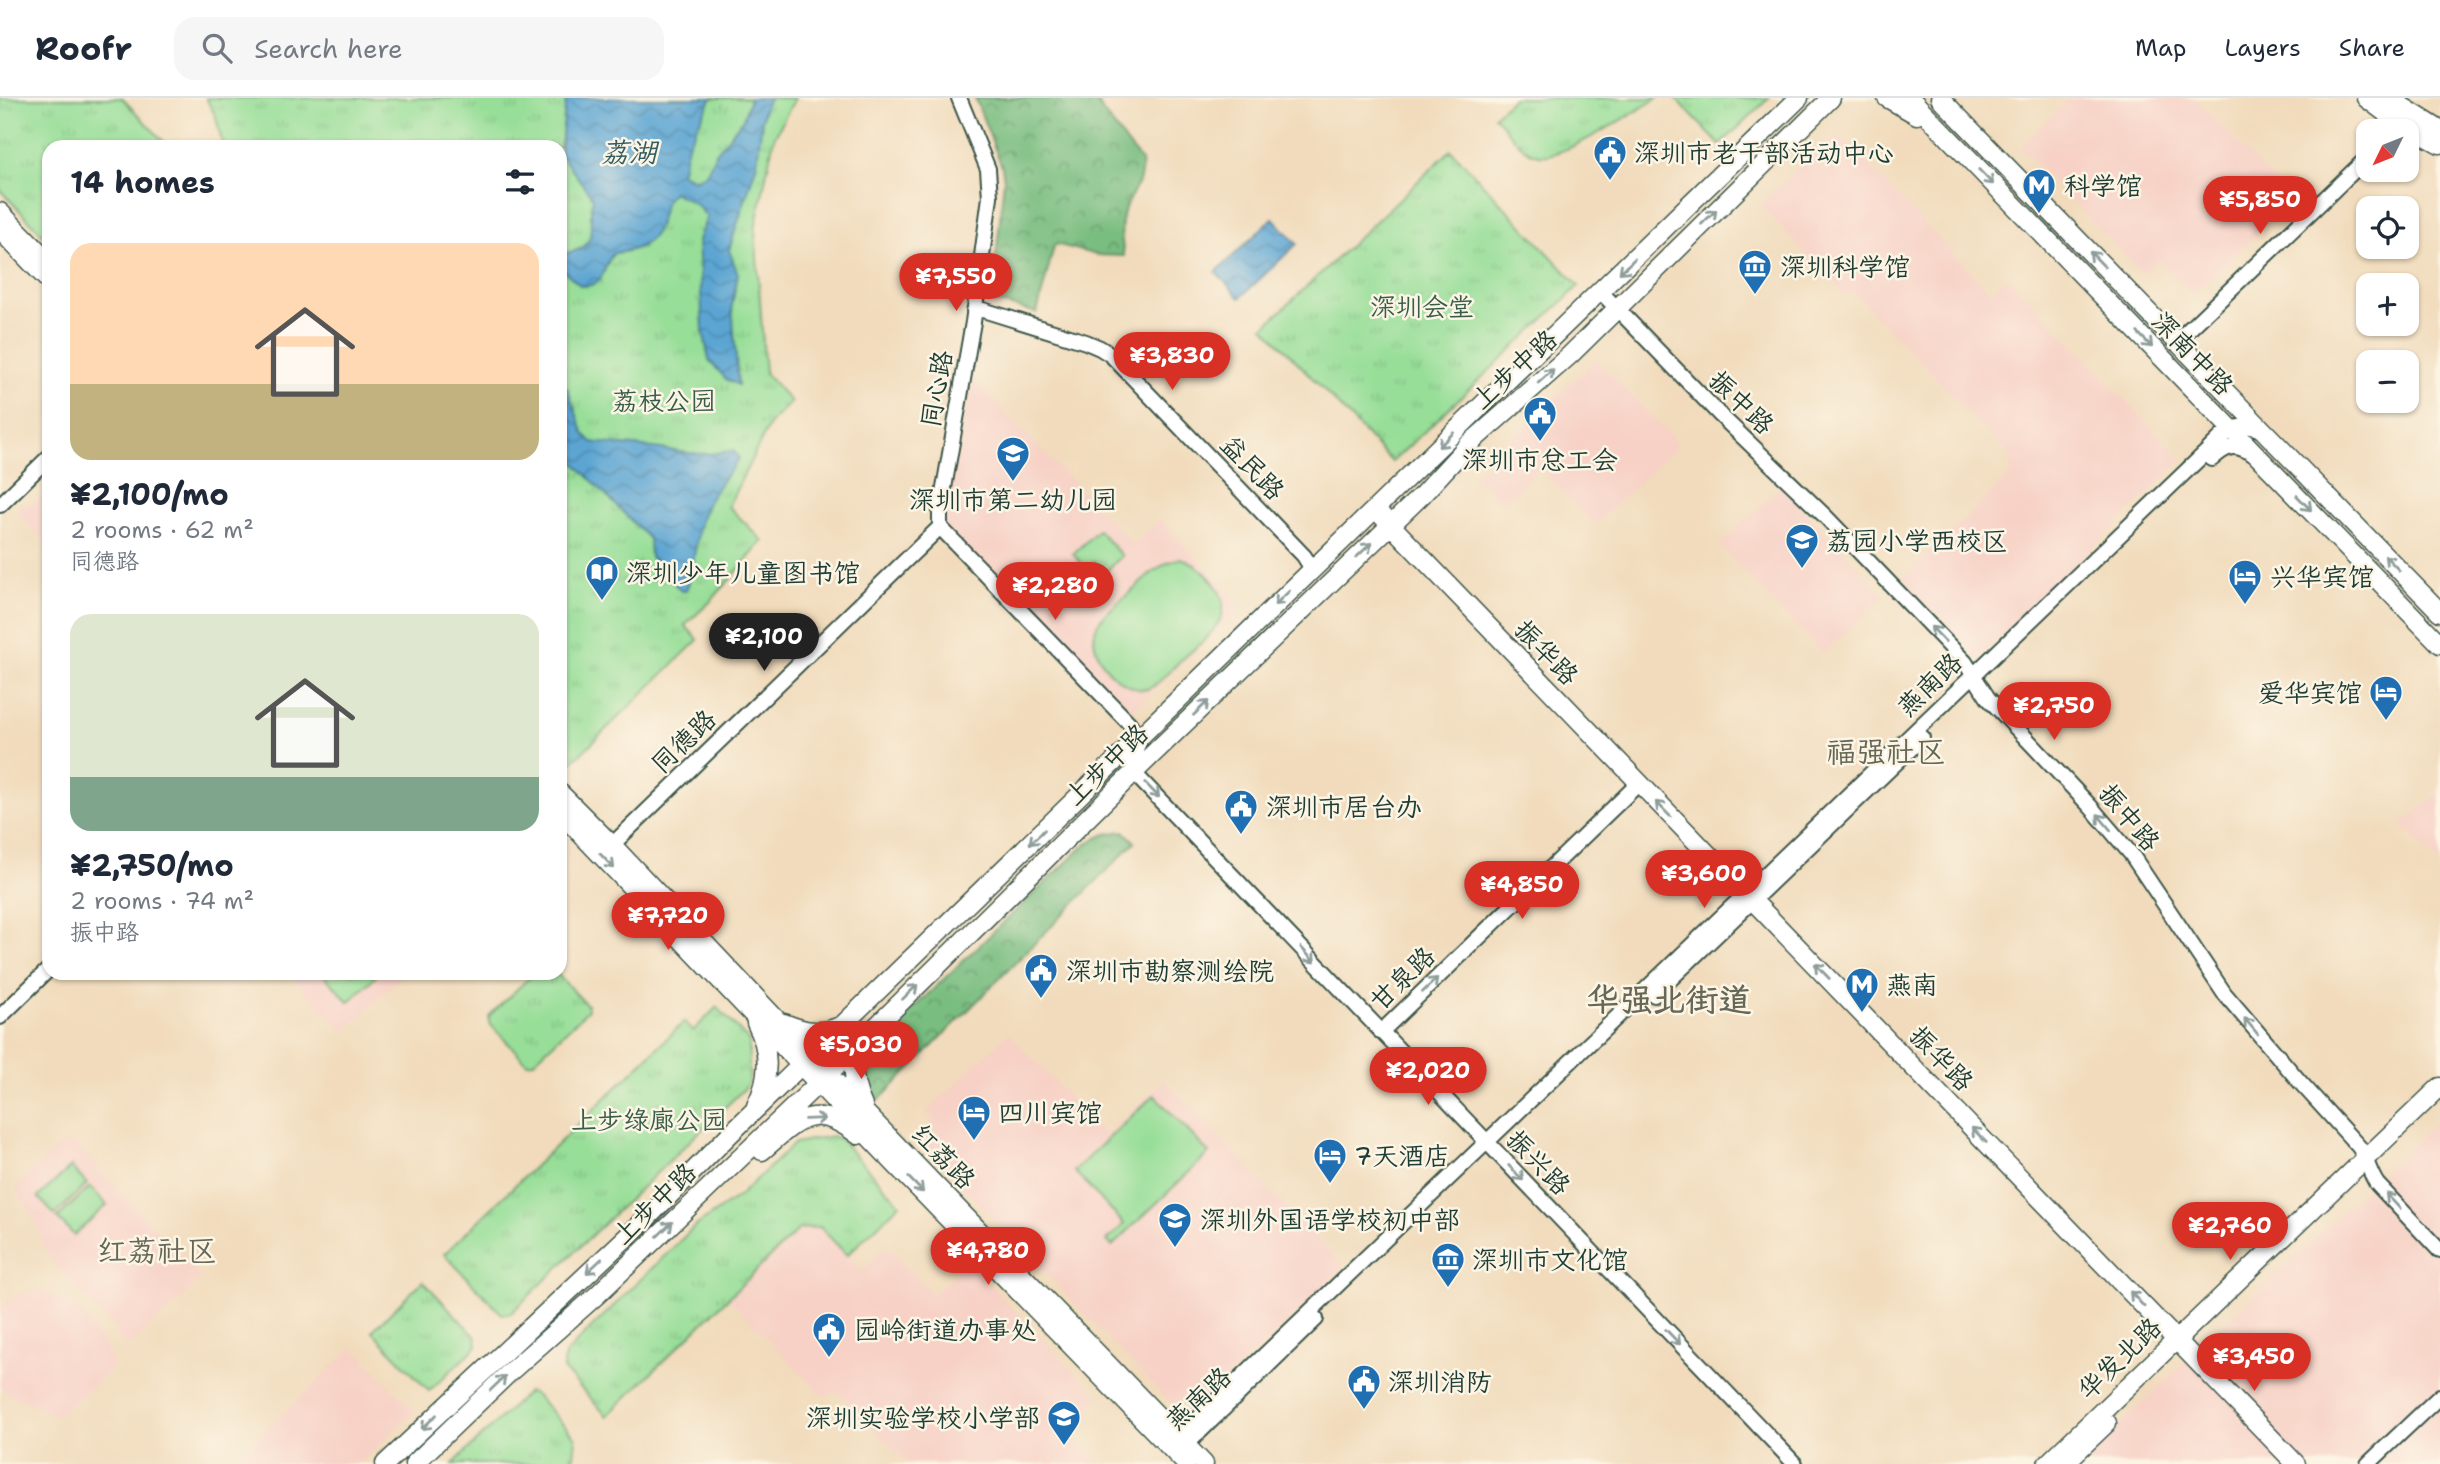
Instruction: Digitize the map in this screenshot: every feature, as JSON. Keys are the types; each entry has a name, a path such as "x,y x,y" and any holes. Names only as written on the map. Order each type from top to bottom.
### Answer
{"main road":[{"name":"上步中路","path":"385,1464 648,1217 1799,98"},
{"path":"1825,103 1847,98"},
{"path":"1886,98 1938,128"},
{"name":"深南中路","path":"1910,98 2440,644"},
{"path":"2366,98 2397,119"},
{"path":"2389,98 2401,119"},
{"name":"深南中路","path":"1944,101 2440,612"},
{"name":"上步中路","path":"414,1464 510,1371 597,1295 823,1078 1134,772 1422,495 1468,445 1570,355 1825,103"},
{"path":"2419,126 2440,130"},
{"path":"2419,132 2440,144"},
{"path":"0,212 42,255"},
{"path":"0,230 42,274"},
{"name":"振华路","path":"1374,509 2296,1464"},
{"name":"红荔路","path":"567,800 612,845 756,1008"},
{"name":"红荔路","path":"567,818 807,1061 894,1163 1181,1450 1204,1464"},
{"path":"756,1008 798,1030 829,1031 846,1023"},
{"path":"749,1116 763,1090 768,1061 756,1008"},
{"path":"862,1040 854,1055 853,1074 867,1115"},
{"name":"红荔路","path":"823,1078 867,1115 1181,1450"},
{"name":"华发北路","path":"2368,1164 2440,1087"},
{"name":"华发北路","path":"2047,1464 2180,1344 2368,1164 2440,1102"},
{"path":"717,1178 752,1159 797,1121 813,1117 830,1119 850,1129 894,1163"},
{"name":"华发北路","path":"2064,1464 2180,1344"}],"street":[{"name":"同心路","path":"940,527 940,511 974,311 990,182 988,169 959,98"},
{"path":"2177,341 2356,169"},
{"name":"振中路","path":"1601,292 1719,414 1826,517 1965,662 1988,698 2090,806 2131,854 2224,993 2368,1164 2376,1184 2440,1251"},
{"name":"益民路","path":"974,311 983,310 1086,342 1111,355 1304,556 1312,569"},
{"path":"2231,429 2246,426 2265,432"},
{"name":"燕南路","path":"1181,1450 1489,1145 1975,680 2231,429"},
{"name":"燕南路","path":"1975,680 2221,450 2234,446 2260,458"},
{"path":"0,505 42,464"},
{"path":"940,527 1141,735 1132,758 1134,772"},
{"name":"同德路","path":"612,845 940,527"},
{"name":"振兴路","path":"1134,772 1795,1464"},
{"name":"甘泉路","path":"1381,1032 1639,784"},
{"path":"0,1017 42,976"},
{"path":"2368,1464 2440,1396"}],"shaded area":[{"path":"2066,98 2195,98 2292,200 2193,295 2158,259 2142,274 2020,147 2066,102"},
{"path":"1839,135 1990,292 2007,277 2183,460 1976,661 1899,581 2009,476 2011,457 1852,291 1846,296 1760,205 1806,160 1810,164"},
{"path":"1596,359 1679,445 1594,525 1540,468 1501,504 1474,475"},
{"path":"972,378 1133,544 1160,519 1242,607 1123,720 943,530"},
{"name":"荔园小学西校区","path":"1781,486 1884,595 1822,654 1719,545"},
{"path":"42,494 42,539 15,511 23,503 30,506"},
{"path":"2440,792 2440,865 2401,824"},
{"path":"295,980 398,980 344,1032"},
{"name":"深圳外国语学校初中部","path":"1008,1033 1106,1135 1165,1080 1344,1267 1206,1400 1170,1403 916,1138 934,1121 926,1112"},
{"path":"2440,1117 2440,1464 2078,1464 2201,1347"},
{"path":"62,1143 75,1144 202,1278 132,1345 122,1344 113,1327 52,1262 36,1224 17,1190 16,1187"},
{"path":"820,1227 862,1270 887,1246 933,1294 968,1262 1100,1398 1065,1431 1097,1464 908,1464 839,1392 823,1396 728,1298 799,1229"},
{"path":"39,1289 79,1311 92,1325 110,1356 112,1368 60,1415 53,1417 44,1409 5,1393 0,1385 0,1306 17,1295"},
{"path":"353,1347 414,1411 359,1464 230,1464"}],"green space":[{"path":"0,98 122,98 162,140 42,140 42,234 0,190"},
{"name":"荔枝公园","path":"206,98 795,98 774,138 755,229 765,373 791,402 770,423 728,506 763,541 711,601 685,625 698,640 567,767 567,140 221,140 216,117"},
{"path":"975,98 1096,98 1103,112 1141,161 1140,179 1123,216 1124,256 1097,255 1056,244 1037,313 997,302 992,298 1004,179 1002,167"},
{"path":"1513,98 1658,98 1580,143 1549,155 1539,155 1520,145 1494,116"},
{"path":"1675,98 1769,98 1720,145"},
{"name":"深圳会堂","path":"1451,150 1579,286 1392,462 1264,327"},
{"path":"1098,530 1122,556 1105,572 1094,561 1086,568 1073,554"},
{"path":"1181,558 1199,568 1214,584 1223,603 1222,613 1210,634 1161,680 1147,689 1134,688 1115,677 1103,663 1095,645 1096,628 1108,612 1150,575 1167,563"},
{"path":"1124,831 1135,842 879,1100 863,1079 862,1068 866,1053 1087,843 1105,834"},
{"path":"329,980 372,980 349,1002"},
{"path":"527,980 563,980 587,1005 588,1010 533,1062 527,1063 489,1023 489,1016"},
{"name":"上步绿廊公园","path":"717,1007 749,1041 749,1082 745,1088 511,1313 502,1314 444,1254 684,1022 693,1031"},
{"path":"1154,1095 1209,1153 1112,1246 1107,1241 1124,1224 1074,1171"},
{"path":"832,1136 840,1139 900,1204 847,1255 820,1227 799,1229 607,1416 564,1370 566,1353 694,1227 739,1196 795,1143"},
{"path":"71,1167 87,1184 55,1215 38,1197"},
{"path":"90,1187 107,1205 74,1235 57,1218"},
{"path":"423,1281 476,1337 477,1346 429,1391 372,1331"},
{"path":"528,1392 536,1395 576,1438 574,1456 566,1464 453,1464"}],"water":[{"name":"荔湖","path":"566,98 712,98 689,142 681,173 696,179 706,174 716,153 743,119 750,98 769,98 763,112 757,163 729,250 738,274 732,305 738,385 727,380 709,360 703,330 698,240 707,217 696,204 673,192 665,203 652,238 635,249 614,253 595,283 581,286 567,273 567,252 583,247 588,242 593,198 567,163 567,140 562,140"},
{"path":"1273,218 1297,244 1240,298 1216,272"},
{"path":"567,388 584,434 592,442 693,453 733,450 739,459 704,511 686,591 681,591 650,557 649,539 573,461 567,466"}],"place":[{"name":"深圳市老干部活动中心","path":"1610,182"},
{"name":"科学馆","path":"2039,215"},
{"name":"深圳科学馆","path":"1755,296"},
{"name":"深圳市总工会","path":"1540,443"},
{"name":"深圳市第二幼儿园","path":"1013,483"},
{"name":"荔园小学西校区","path":"1802,570"},
{"name":"深圳少年儿童图书馆","path":"602,602"},
{"name":"兴华宾馆","path":"2245,606"},
{"name":"爱华宾馆","path":"2386,722"},
{"name":"深圳市居台办","path":"1241,836"},
{"name":"深圳市勘察测绘院","path":"1041,1000"},
{"name":"燕南","path":"1862,1014"},
{"name":"四川宾馆","path":"974,1142"},
{"name":"7天酒店","path":"1330,1185"},
{"name":"深圳外国语学校初中部","path":"1175,1249"},
{"name":"深圳市文化馆","path":"1448,1289"},
{"name":"园岭街道办事处","path":"829,1359"},
{"name":"深圳消防","path":"1364,1411"},
{"name":"深圳实验学校小学部","path":"1064,1447"}],"district":[{"name":"福强社区","path":"1886,751"},
{"name":"华强北街道","path":"1669,999"},
{"name":"红荔社区","path":"157,1250"}]}
